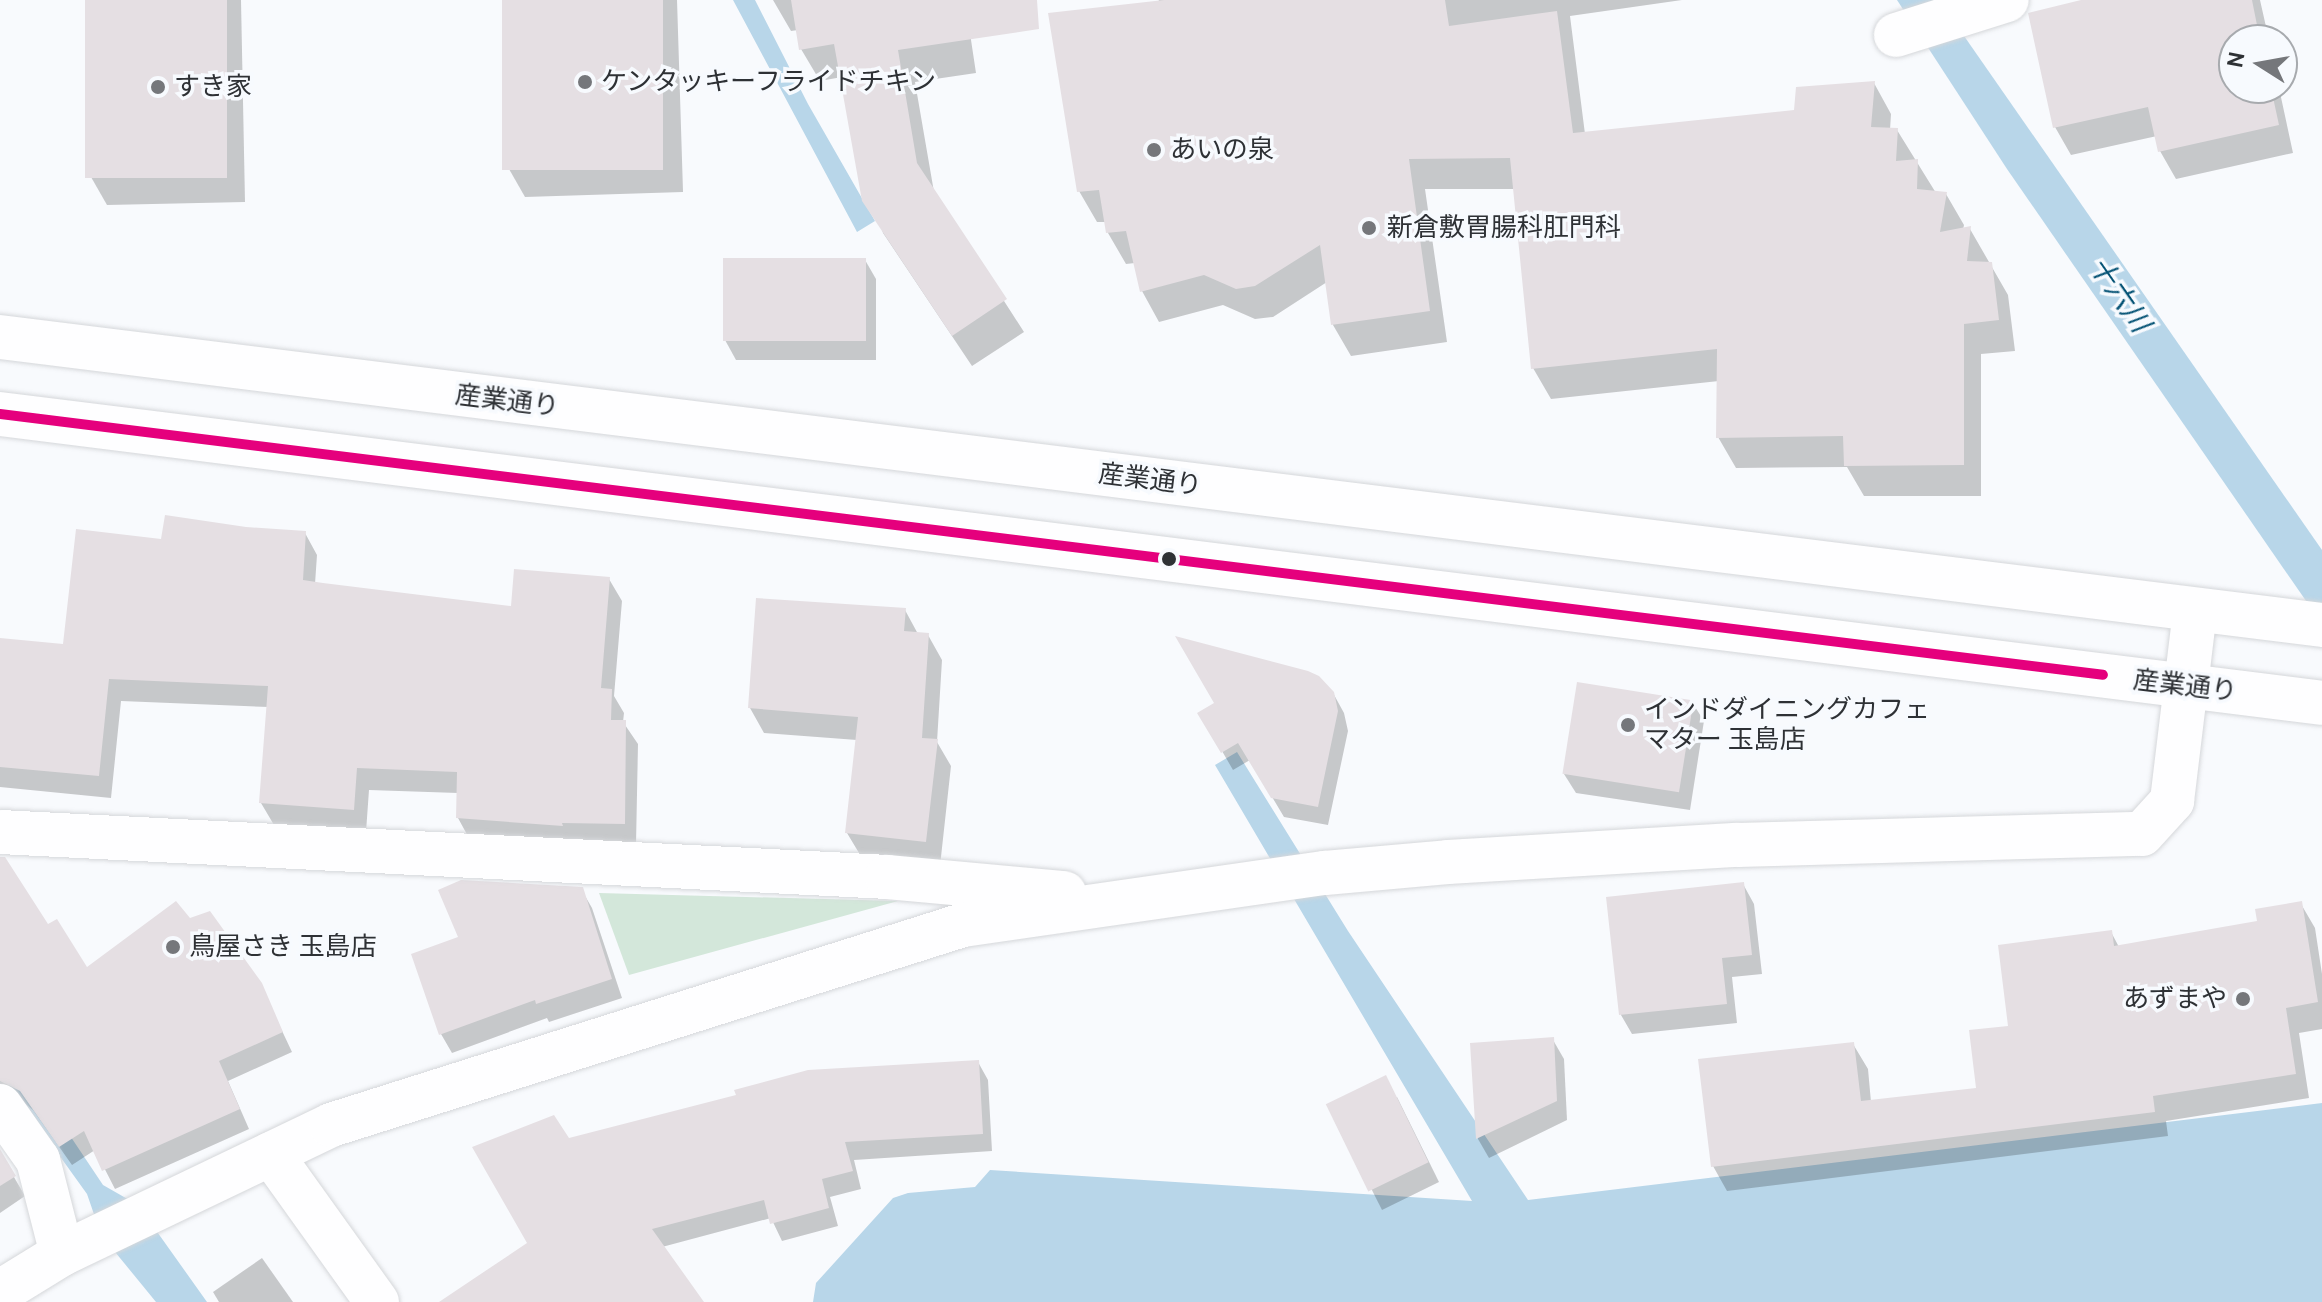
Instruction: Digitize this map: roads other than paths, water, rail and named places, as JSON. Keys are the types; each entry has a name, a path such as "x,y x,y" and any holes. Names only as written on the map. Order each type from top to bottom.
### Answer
{"street":[{"path":"1896,35 2007,0"},
{"name":"産業通り","path":"0,337 2311,623"},
{"name":"産業通り","path":"0,414 2322,703"},
{"path":"0,1292 62,1254 331,1125 963,925 1325,873 1448,862 1738,845 2142,834 2172,801 2195,610"},
{"path":"0,832 887,877 1132,899"},
{"path":"0,1106 38,1160 62,1254"},
{"path":"271,1154 377,1302"}],"water":[{"path":"733,0 755,0 808,104 875,221 857,232"},
{"name":"十六川","path":"1897,0 1939,0 2322,550 2322,624 2007,169"},
{"path":"1237,752 1348,931 1528,1200 2322,1103 2322,1302 813,1302 816,1283 893,1198 908,1193 975,1187 990,1170 1472,1201 1215,765"},
{"path":"0,1031 103,1185 138,1205 207,1302 156,1302 111,1247 97,1223 87,1194 0,1073"}],"place":[{"name":"ケンタッキーフライドチキン","path":"585,82"},
{"name":"すき家","path":"158,87"},
{"name":"あいの泉","path":"1154,150"},
{"name":"新倉敷胃腸科肛門科","path":"1369,228"},
{"name":"インドダイニングカフェ マター 玉島店","path":"1628,725"},
{"name":"鳥屋さき 玉島店","path":"173,947"},
{"name":"あずまや","path":"2243,999"}]}
